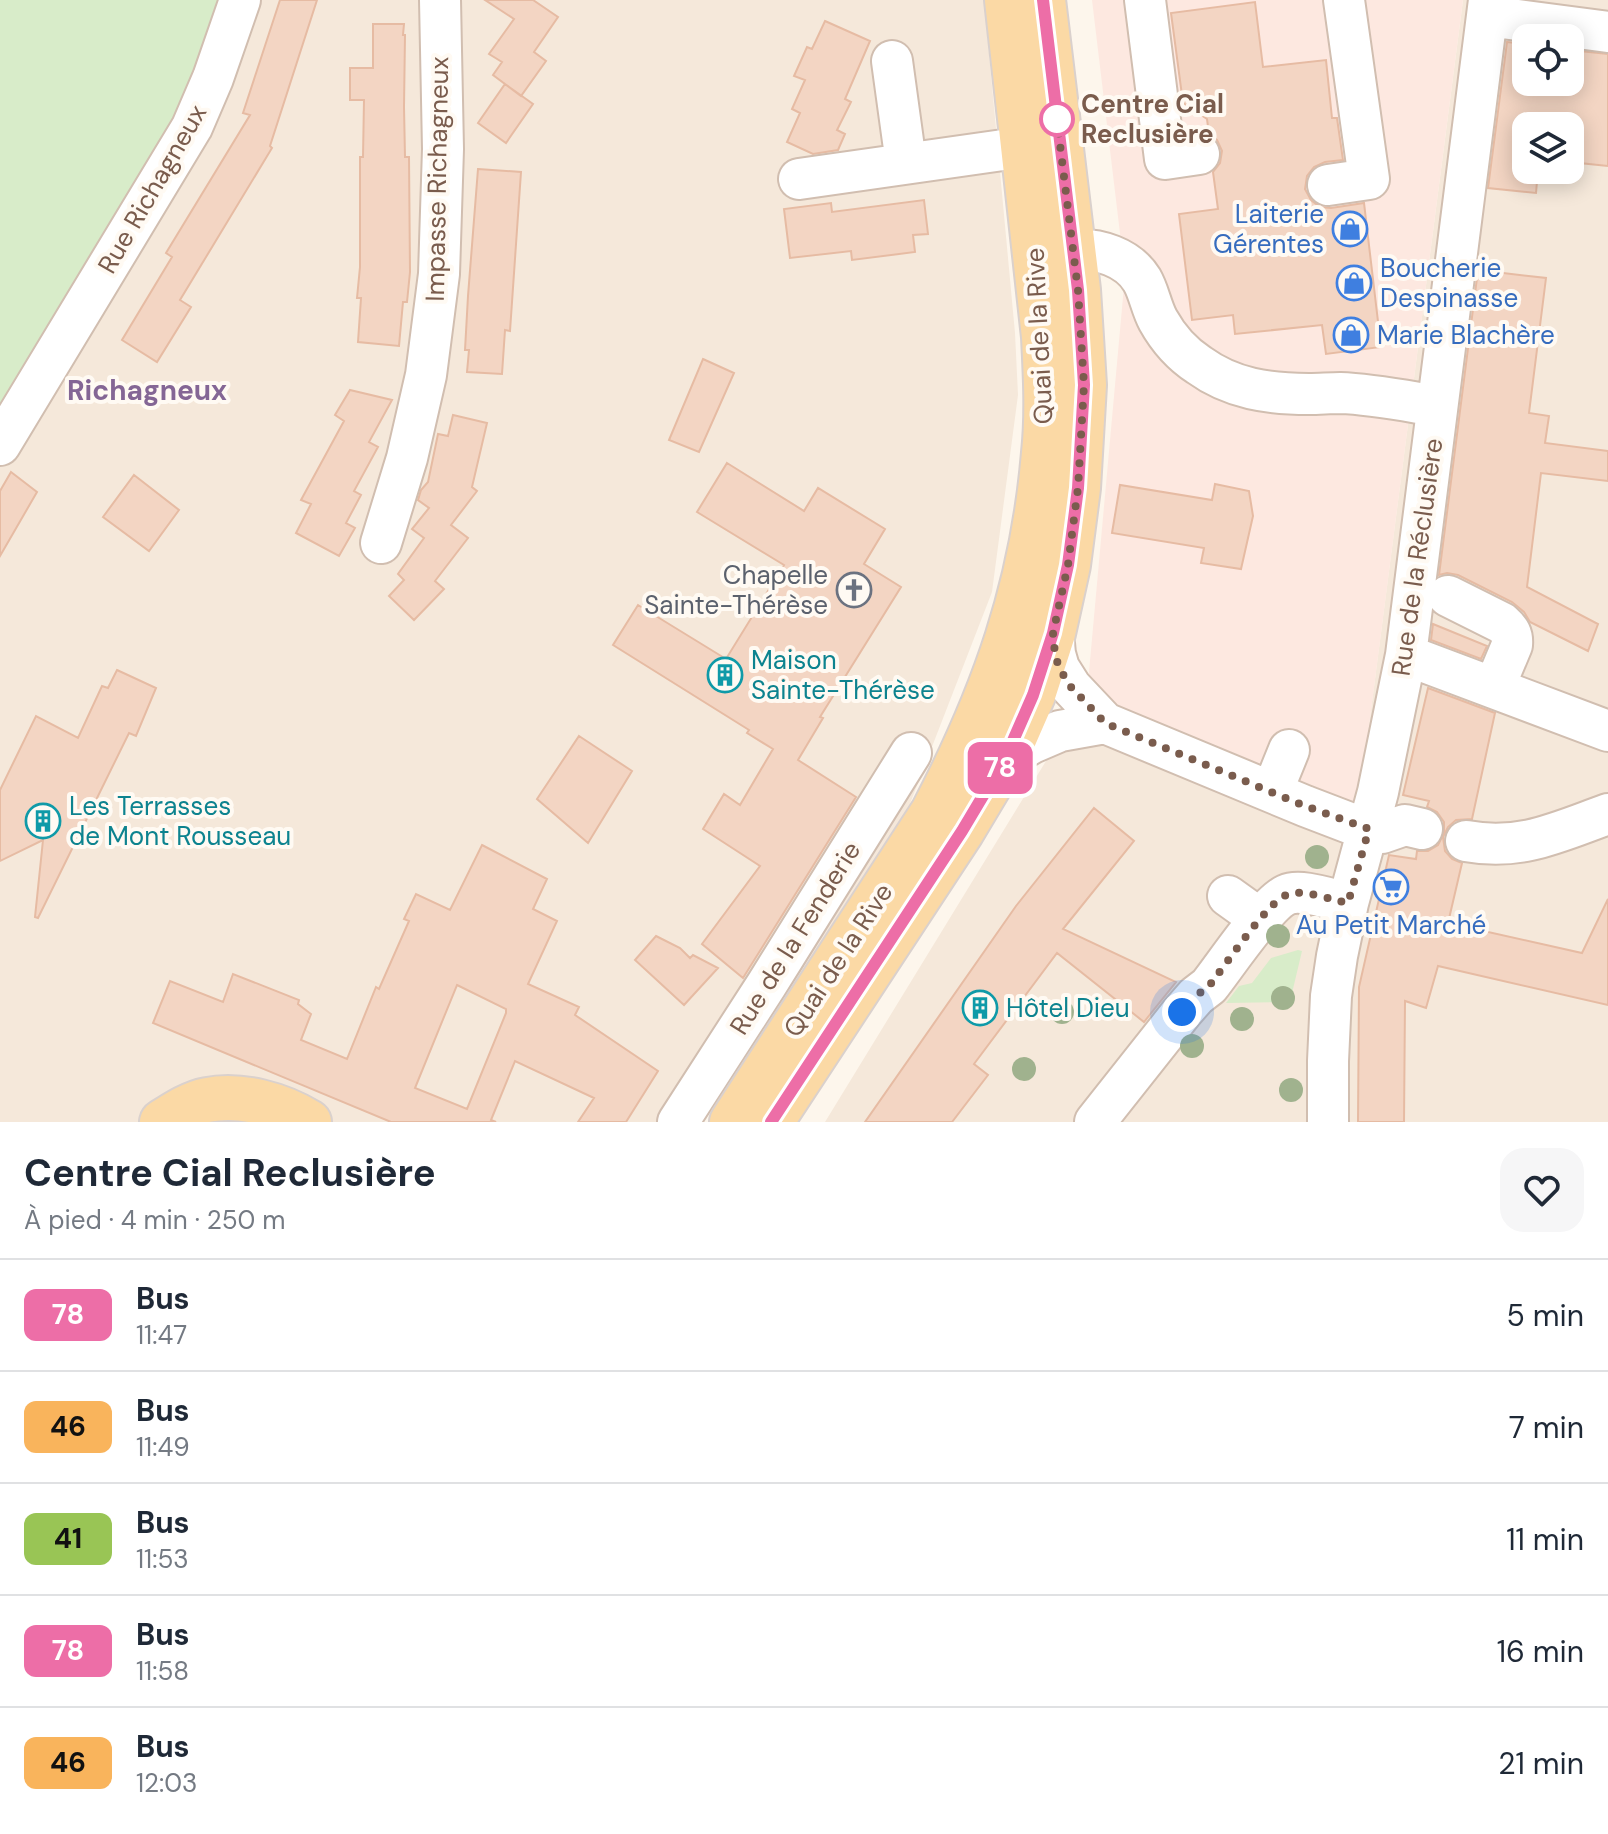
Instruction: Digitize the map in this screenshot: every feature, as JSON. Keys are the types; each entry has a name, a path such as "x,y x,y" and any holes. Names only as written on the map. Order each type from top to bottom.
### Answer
{"main road":[{"name":"Quai de la Rive","path":"732,1122 933,812 983,707 1008,641 1027,574 1045,452 1047,393 1044,337 1007,0"},
{"name":"Quai de la Rive","path":"771,1122 962,831 1005,759 1033,695 1053,633 1068,565 1078,488 1084,385 1078,290 1043,0"},
{"path":"162,1122 179,1111 207,1100 238,1099 267,1104 309,1122"}],"street":[{"name":"Rue Richagneux","path":"0,445 192,127 240,0"},
{"name":"Impasse Richagneux","path":"381,543 407,458 426,375 439,274 443,149 440,0"},
{"path":"1145,0 1165,159 1199,154"},
{"path":"1328,185 1369,179 1344,0"},
{"path":"1488,8 1608,32"},
{"name":"Rue de la Réclusière","path":"1328,1122 1331,996 1348,903 1369,829 1406,655 1488,8"},
{"path":"892,61 906,163"},
{"path":"799,179 1024,147"},
{"path":"1073,250 1099,251 1127,262 1142,279 1166,334 1196,363 1218,378 1244,389 1276,393 1341,393 1437,406"},
{"path":"1448,596 1509,629 1512,645 1494,688"},
{"path":"1053,633 1055,654 1065,678 1105,723"},
{"path":"1406,655 1608,731"},
{"path":"1005,759 1060,731 1105,723 1281,768 1314,810 1369,829 1382,833 1405,825 1422,829"},
{"name":"Rue de la Fenderie","path":"678,1122 911,753"},
{"path":"1466,841 1488,845 1531,841 1608,814"},
{"path":"1095,1122 1182,1012 1209,986 1269,908 1286,895 1299,893 1348,903"},
{"path":"1228,896 1260,919"}],"shaded area":[{"path":"233,0 984,0 1018,395 992,592 897,837 703,1122 0,1122 0,414"},
{"path":"1092,0 1463,0 1358,811 1087,694 1125,275"},
{"path":"1463,0 1608,0 1608,1122 825,1122 1087,694 1358,810"}],"green space":[{"path":"0,0 233,0 218,46 0,414"},
{"path":"1302,951 1293,1002 1226,1003 1239,986 1252,983 1271,958"}],"building":[{"path":"280,0 317,0 270,146 272,148 180,300 191,307 157,362 122,340 172,257 166,253 250,115 243,113"},
{"path":"485,0 533,0 558,17 534,52 546,61 521,96 493,75 502,62 489,54 514,19"},
{"path":"1255,2 1263,67 1326,60 1332,118 1337,118 1343,160 1314,167 1307,176 1305,189 1311,200 1320,207 1364,203 1381,347 1326,354 1322,325 1235,334 1233,315 1192,320 1179,214 1218,209 1213,172 1220,163 1222,151 1217,140 1209,134 1207,119 1183,103 1171,13"},
{"path":"825,21 870,41 845,99 851,102 837,130 845,134 838,150 813,154 787,142 800,113 792,109 805,80 794,76 807,47 812,49"},
{"path":"373,24 404,24 405,35 405,157 409,157 410,272 407,302 403,302 399,346 358,342 361,298 357,298 360,157 363,157 364,100 350,100 350,68 373,68"},
{"path":"1507,42 1512,43 1512,96 1584,96 1584,51 1608,54 1608,166 1584,163 1584,112 1512,112 1512,184 1537,184 1536,193 1488,188"},
{"path":"505,84 533,104 506,143 478,123"},
{"path":"478,169 521,172 510,331 505,330 502,374 467,372 469,350 465,350"},
{"path":"924,200 928,234 913,235 915,252 852,260 851,251 790,258 784,209 831,203 832,212"},
{"path":"1478,270 1546,278 1529,413 1549,416 1545,443 1608,451 1608,481 1541,473 1527,587 1598,624 1588,651 1530,622 1512,602 1458,575 1439,575"},
{"path":"703,359 734,373 699,452 669,440"},
{"path":"350,390 392,400 369,442 378,447 354,491 361,495 346,523 355,528 339,556 296,533 311,504 301,500 344,421 335,415"},
{"path":"453,415 487,423 472,487 477,491 451,525 468,538 435,581 444,589 414,620 389,596 404,580 398,574 424,538 412,529 429,508 418,500 428,482 438,434 448,436"},
{"name":"Maison Sainte-Thérèse","path":"727,463 804,511 818,488 885,529 864,564 901,587 820,717 823,718 798,760 856,797 743,978 702,944 760,866 703,829 724,794 740,805 773,749 747,733 749,730 613,645 638,605 726,659 784,565 697,512"},
{"path":"11,472 37,492 0,556 0,491"},
{"path":"134,475 179,510 149,551 103,517"},
{"path":"1215,484 1249,491 1253,516 1241,569 1201,563 1204,548 1112,533 1120,485 1212,500"},
{"path":"1433,624 1487,646 1481,659 1431,640"},
{"name":"Les Terrasses de Mont Rousseau","path":"117,670 156,688 136,736 129,733 38,918 35,917 43,840 0,861 0,790 36,716 78,738 102,686 108,688"},
{"path":"1428,688 1495,713 1472,819 1456,820 1443,837 1445,851 1452,859 1462,863 1448,923 1582,953 1608,899 1608,1005 1438,966 1426,1008 1405,1001 1404,1122 1358,1122 1359,987 1389,855 1416,859 1417,851 1428,851 1438,845 1444,833 1444,822 1437,812 1427,807 1429,801 1403,795"},
{"path":"579,736 632,771 588,843 537,799"},
{"name":"Hôtel Dieu","path":"1094,808 1134,841 1063,929 1176,982 1144,1022 1057,953 974,1064 988,1075 952,1122 865,1122 1016,906"},
{"path":"482,845 547,879 533,909 557,921 528,984 579,1007 575,1015 658,1071 626,1122 578,1122 594,1098 515,1061 491,1120 496,1122 391,1122 153,1023 170,981 223,1002 233,974 299,1000 298,1004 311,1014 301,1040 347,1059 376,987 379,989 409,921 404,919 416,894 450,910","holes":["457,985 506,1009 467,1109 415,1088"]},
{"path":"656,936 680,948 690,958 693,955 718,968 684,1005 635,960"}],"bus line":[{"name":"78","path":"771,1122 962,831 1005,759 1033,695 1053,633 1068,565 1078,488 1084,385 1078,290 1043,0"}],"place":[{"name":"Centre Cial Reclusière","path":"1057,119"},
{"name":"Laiterie Gérentes","path":"1350,229"},
{"name":"Boucherie Despinasse","path":"1354,283"},
{"name":"Marie Blachère","path":"1351,335"},
{"name":"Chapelle Sainte-Thérèse","path":"854,590"},
{"name":"Maison Sainte-Thérèse","path":"725,675"},
{"name":"Les Terrasses de Mont Rousseau","path":"43,821"},
{"name":"Au Petit Marché","path":"1391,887"},
{"name":"Hôtel Dieu","path":"980,1008"}],"district":[{"name":"Richagneux","path":"147,390"}],"route":[{"path":"1057,119 1056,112 1078,290 1084,385 1078,488 1068,565 1053,633 1059,668 1071,687 1105,723 1305,806 1369,829 1348,903 1299,893 1286,895 1269,908 1209,986 1182,1012"}]}
